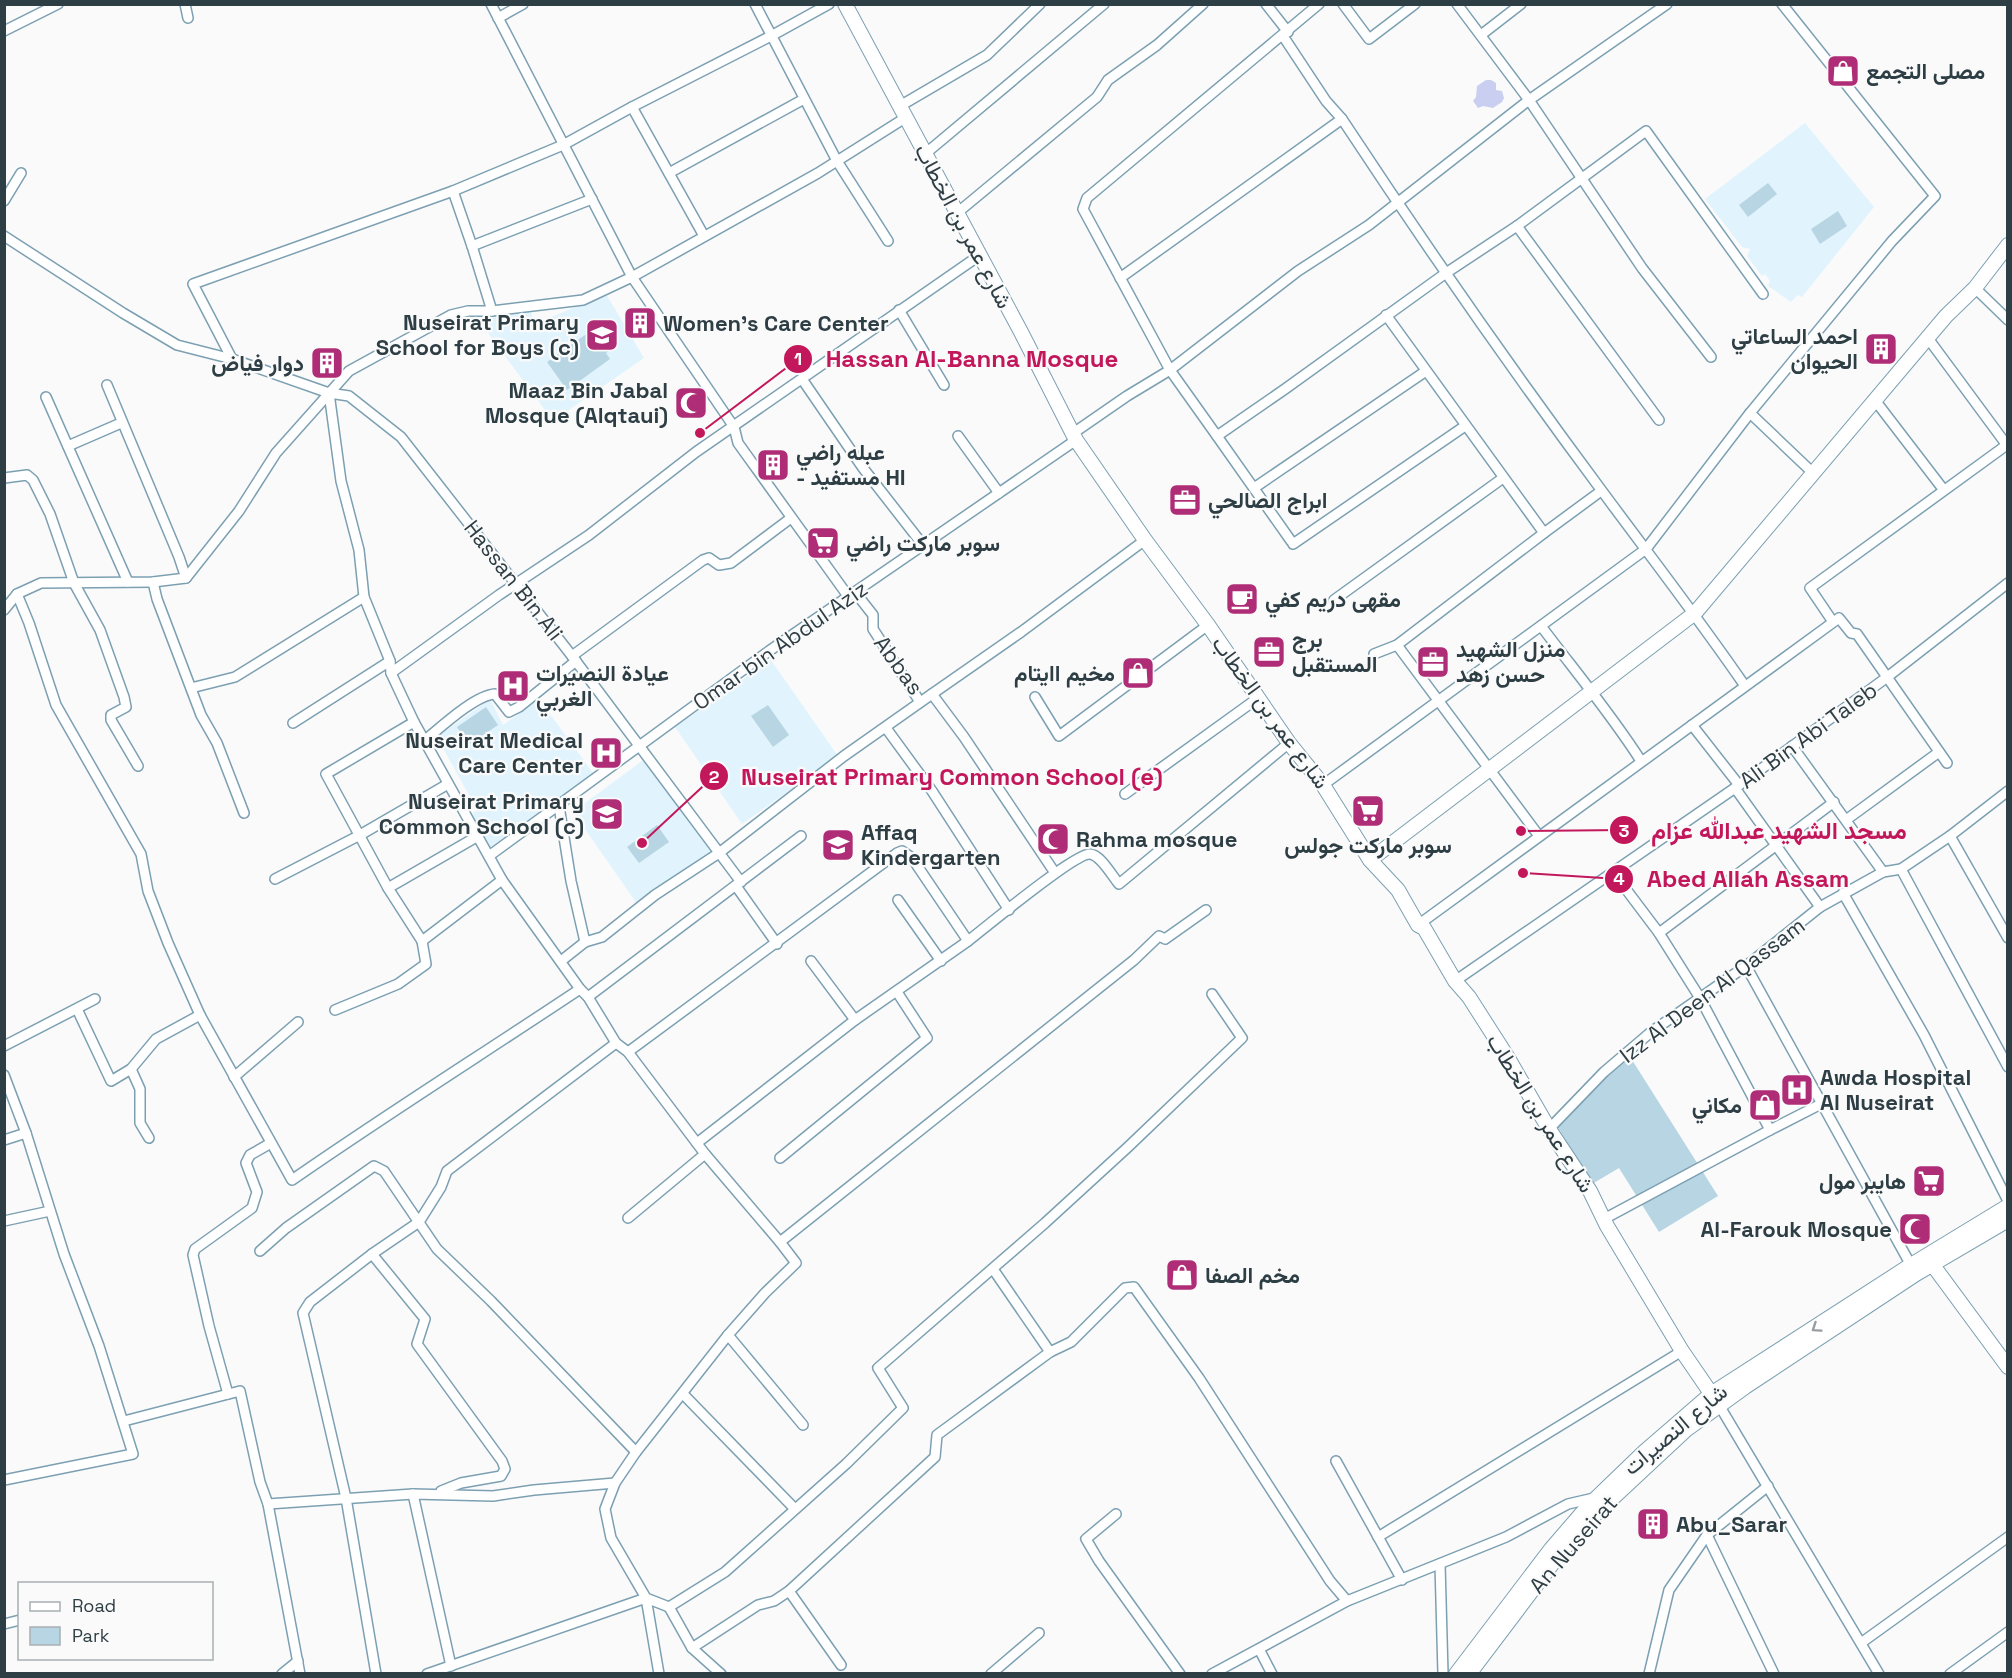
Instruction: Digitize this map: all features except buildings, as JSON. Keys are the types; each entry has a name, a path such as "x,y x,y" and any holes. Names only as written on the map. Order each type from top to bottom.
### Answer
{"street":[{"path":"4,31 58,4"},
{"path":"185,4 188,18"},
{"name":"Abbas","path":"491,4 632,277 734,427 738,443 791,518 851,594 873,615 873,629 920,702 932,694 964,737 1055,873"},
{"path":"498,18 523,4"},
{"path":"755,4 837,161 888,241"},
{"path":"232,359 193,284 453,191 563,145 829,4"},
{"name":"شارع عمر بن الخطاب","path":"845,4 980,255 1074,437 1289,743 1323,785 1370,860 1398,890 1418,926 1424,928 1455,981 1469,997 1503,1049 1590,1191 1604,1219 1682,1351 1715,1400"},
{"path":"4,610 17,594 41,583 153,582 186,578 239,511 276,453 348,371 451,315 468,310 492,311 583,300 632,277 837,161 903,112 987,55 1040,4"},
{"path":"925,154 1104,4"},
{"path":"957,213 1097,97 1108,80 1157,45 1203,4"},
{"path":"1266,4 1326,102 1342,119 1446,273 1601,490 1695,613 1745,686"},
{"path":"1319,4 1286,34 1087,198 1083,209 1170,370 1292,542 1465,426"},
{"path":"1343,4 1369,39 1415,4"},
{"path":"1457,4 1529,100 1642,268 1711,357"},
{"path":"1480,35 1521,4"},
{"name":"Omar bin Abdul Aziz","path":"489,856 769,651 999,493 1127,396 1170,370 1298,271 1369,225 1529,100 1667,4"},
{"path":"1323,785 1646,549 1750,413 1892,241 1935,196 1782,4"},
{"path":"669,173 804,99"},
{"path":"632,107 704,236"},
{"path":"1120,278 1342,119"},
{"path":"1217,436 1446,273 1517,226 1646,131 1763,294"},
{"path":"4,201 21,172"},
{"path":"453,191 492,311"},
{"path":"472,246 592,199"},
{"path":"1517,226 1659,420"},
{"name":"Hassan Bin Ali","path":"4,236 177,345 232,359 329,393 349,396 401,437 574,658 719,853 777,944"},
{"path":"1370,860 1695,613 1874,399 1946,316 1975,288 2007,245"},
{"path":"391,673 589,535 696,452 980,255"},
{"path":"1975,288 2007,321"},
{"path":"899,310 944,386"},
{"path":"1386,315 1544,533"},
{"path":"1833,622 1810,588 2007,444 1928,337"},
{"path":"1254,488 1426,371"},
{"path":"802,379 863,468 923,545"},
{"path":"107,385 186,578"},
{"path":"329,393 341,481 359,550 364,597 390,661 391,673 424,741 502,880 580,990 588,997 616,1043 628,1052 705,1154 796,1263 765,1293 728,1335 636,1452 615,1483 605,1509 611,1538 646,1598 659,1674"},
{"path":"46,397 128,582"},
{"path":"1874,399 1943,489"},
{"path":"1750,413 1813,473"},
{"path":"68,446 121,423"},
{"path":"958,436 999,493"},
{"path":"4,478 27,475 33,480 50,514 74,583 100,630 124,697 126,707 111,715 111,720 138,766"},
{"path":"1334,600 1503,478"},
{"path":"1374,654 1397,645 1601,490"},
{"path":"424,741 488,694 495,694 509,712 519,707 574,658 703,560 709,558 719,565 731,563 791,518"},
{"path":"932,694 1021,633 1145,540"},
{"path":"153,582 157,599 201,715 217,743 244,813"},
{"name":"Ali Bin Abi Taleb","path":"1455,981 1737,787 1886,678 2006,586"},
{"path":"17,594 56,705 141,854 148,891 200,1015 292,1180 354,1136 580,990"},
{"path":"191,688 235,677 364,597"},
{"path":"1418,926 1641,760 1839,618 1851,633 1857,634 1947,763"},
{"path":"1035,697 1059,736 1208,625"},
{"path":"1542,626 1591,693 1619,726 1641,760"},
{"path":"1397,645 1539,836"},
{"path":"293,723 390,661"},
{"path":"1125,794 1258,698"},
{"path":"561,961 585,942 602,937 655,895 719,853 844,756 920,702"},
{"path":"335,1010 398,984 426,964 422,941 388,888 326,774 414,722"},
{"path":"1692,725 1820,907"},
{"path":"886,728 932,791 1009,910"},
{"path":"697,1143 855,1020 941,961 1055,873 1081,856 1090,854 1098,858 1119,884 1289,743"},
{"path":"1792,746 1883,872"},
{"path":"1846,820 1939,752"},
{"path":"275,879 360,835 448,784"},
{"name":"Izz Al Deen Al Qassam","path":"1550,1129 1604,1072 1651,1032 1746,966 1820,907 1883,872 1901,869 1950,836 2007,791"},
{"path":"1659,933 1834,802"},
{"path":"559,806 571,881 585,942"},
{"path":"388,888 478,836"},
{"path":"588,997 801,836"},
{"path":"1950,836 2007,939"},
{"path":"628,1052 902,851 908,854 917,865 968,941"},
{"path":"1901,869 2007,1067"},
{"path":"1613,872 1659,933 1700,998 1770,1130"},
{"path":"422,941 502,880"},
{"path":"1843,893 1924,1035 2007,1201"},
{"path":"898,900 941,961"},
{"path":"780,1242 1134,960 1159,936 1165,939 1206,910"},
{"path":"811,961 855,1020"},
{"path":"1746,966 1913,1269"},
{"path":"780,1158 927,1038 897,992"},
{"path":"669,1607 725,1572 846,1464 903,1408 878,1368 993,1269 1128,1147 1242,1038 1212,994"},
{"path":"4,1046 95,999"},
{"path":"76,1009 111,1081 131,1069 156,1039 200,1015"},
{"path":"234,1077 298,1022"},
{"path":"376,1674 346,1498 303,1313 310,1302 372,1254 419,1222 441,1187 447,1172 616,1043"},
{"path":"131,1069 140,1089 140,1123 149,1138"},
{"path":"4,1075 26,1133 50,1211 124,1421 133,1454 4,1480"},
{"path":"1604,1219 1821,1104"},
{"path":"4,1140 26,1133"},
{"path":"228,1394 208,1326 193,1255 195,1249 252,1208 257,1192 246,1163 250,1155 271,1143"},
{"path":"628,1218 705,1154"},
{"path":"260,1251 286,1228 374,1166 384,1171 437,1249 491,1301 636,1452"},
{"name":"شارع النصيرات","path":"1456,1674 1551,1549 1596,1497 1644,1452 1799,1339 1913,1269 2007,1206"},
{"path":"4,1221 50,1211"},
{"name":"شارع النصيرات","path":"1913,1269 1932,1264 2007,1220"},
{"path":"372,1254 425,1319 417,1344 502,1461 505,1469 501,1476 461,1483 436,1493"},
{"path":"1932,1264 2007,1367"},
{"path":"993,1269 1050,1352"},
{"path":"692,1648 758,1605 774,1601 789,1591 935,1457 937,1435 1050,1352 1071,1342 1125,1288 1134,1287 1199,1378 1330,1581 1347,1601"},
{"path":"728,1335 802,1425"},
{"path":"1378,1537 1682,1351"},
{"path":"124,1421 240,1391 268,1504 300,1674"},
{"path":"683,1394 795,1509"},
{"path":"1715,1400 1879,1674"},
{"name":"An Nuseirat","path":"1468,1674 1586,1523 1715,1400"},
{"path":"1336,1461 1402,1580"},
{"path":"268,1504 436,1493 493,1496 615,1483"},
{"path":"1650,1674 1669,1590 1707,1535 1768,1486"},
{"path":"413,1494 451,1666"},
{"path":"1212,1674 1347,1601 1506,1537 1568,1504 1596,1497 1612,1498"},
{"path":"1116,1514 1086,1539 1106,1571 1180,1674"},
{"path":"1707,1535 1774,1674"},
{"path":"1861,1643 2007,1537"},
{"path":"1440,1564 1443,1674"},
{"path":"789,1591 841,1665"},
{"path":"427,1674 646,1598 669,1607 692,1648 721,1674"},
{"path":"1950,1674 2007,1632"},
{"path":"991,1674 1040,1634"},
{"path":"1259,1649 1272,1674"},
{"path":"282,1674 298,1660"}],"shaded area":[{"path":"1486,80 1496,83 1496,90 1502,91 1504,98 1493,108 1483,106 1478,108 1473,101 1476,97 1477,86"},
{"path":"1805,123 1874,207 1802,297 1798,295 1791,302 1768,286 1770,281 1765,274 1762,276 1747,256 1750,249 1742,247 1705,199"},
{"path":"606,294 644,358 553,421 477,318 530,310 535,324"},
{"path":"771,660 838,756 742,824 675,727"},
{"path":"490,699 503,725 539,699 593,773 490,848 470,816 477,810 437,737"},
{"path":"646,758 714,849 638,905 573,812"},
{"name":"Awda Hospital Al Nuseirat","path":"1795,1072 1811,1101 1798,1108 1783,1079"}],"green space":[{"path":"1768,183 1777,194 1748,217 1739,205"},
{"path":"1838,211 1847,226 1820,244 1811,229"},
{"path":"599,325 615,346 606,353 610,359 567,390 547,362"},
{"path":"768,705 789,735 773,747 751,716"},
{"path":"486,707 498,725 468,745 457,727"},
{"path":"657,825 669,842 639,863 627,847"},
{"path":"1627,1052 1718,1196 1659,1232 1619,1168 1592,1184 1556,1124"}],"place":[{"name":"مصلى التجمع","path":"1843,71"},
{"name":"Women's Care Center","path":"640,323"},
{"name":"Nuseirat Primary School for Boys (c)","path":"602,335"},
{"name":"احمد الساعاتي الحيوان","path":"1881,349"},
{"name":"دوار فياض","path":"327,363"},
{"name":"Maaz Bin Jabal Mosque (Alqtaui)","path":"691,403"},
{"name":"Hassan Al-Banna Mosque","path":"700,433"},
{"name":"عبله راضي - مستفيد HI","path":"773,465"},
{"name":"ابراج الصالحي","path":"1185,500"},
{"name":"سوبر ماركت راضي","path":"823,543"},
{"name":"مقهى دريم كفي","path":"1242,599"},
{"name":"برج المستقبل","path":"1269,652"},
{"name":"منزل الشهيد حسن زهد","path":"1433,662"},
{"name":"مخيم اايتام","path":"1138,673"},
{"name":"عيادة النصيرات الغربي","path":"513,686"},
{"name":"Nuseirat Medical Care Center","path":"606,753"},
{"name":"سوبر ماركت جولس","path":"1368,811"},
{"name":"Nuseirat Primary Common School (c)","path":"607,814"},
{"name":"مسجد الشهيد عبدالله عزام","path":"1521,831"},
{"name":"Rahma mosque","path":"1053,839"},
{"name":"Nuseirat Primary Common School (e)","path":"642,843"},
{"name":"Affaq Kindergarten","path":"838,845"},
{"name":"Abed Allah Assam","path":"1523,873"},
{"name":"Awda Hospital Al Nuseirat","path":"1797,1090"},
{"name":"مكاني","path":"1765,1105"},
{"name":"هايبر مول","path":"1929,1181"},
{"name":"Al-Farouk Mosque","path":"1915,1229"},
{"name":"مخم الصفا","path":"1182,1275"},
{"name":"Abu_Sarar","path":"1653,1524"}]}
